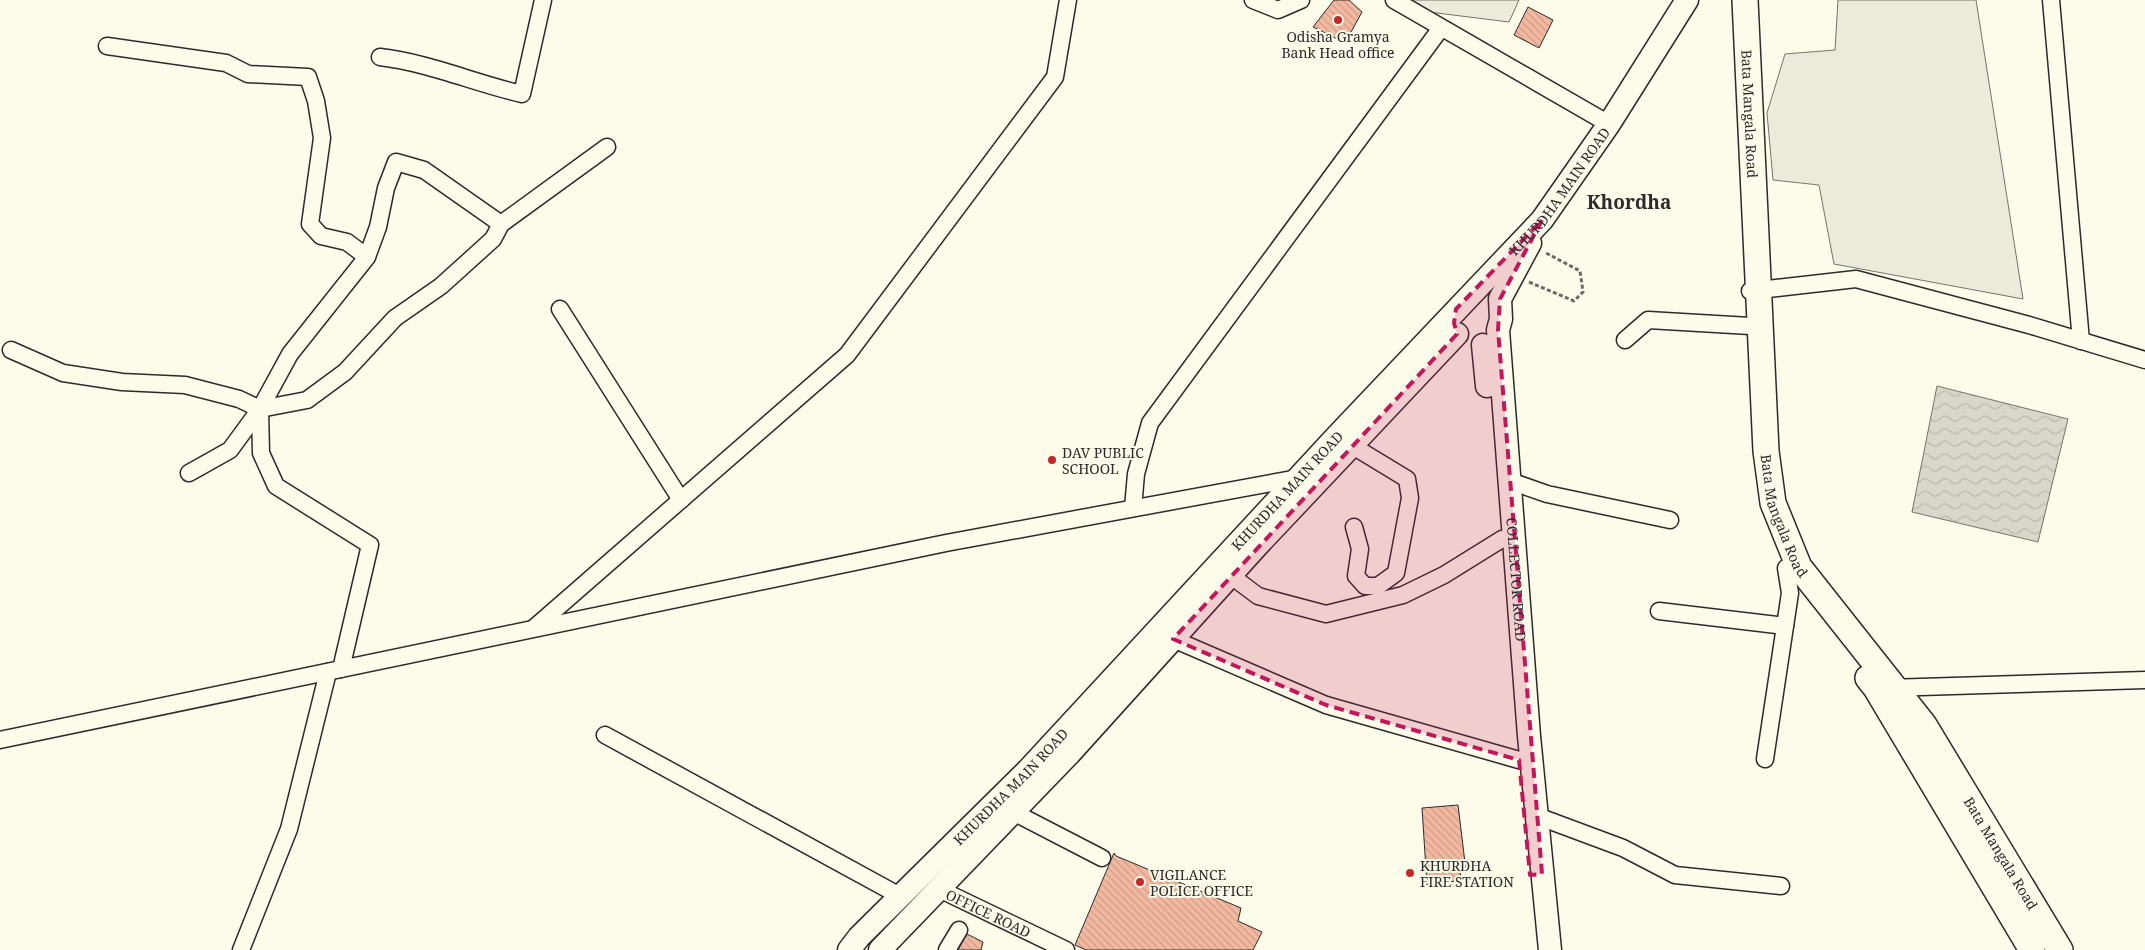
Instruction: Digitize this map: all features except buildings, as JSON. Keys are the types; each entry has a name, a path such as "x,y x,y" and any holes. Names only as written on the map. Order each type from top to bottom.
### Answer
{"main road":[{"name":"KHURDHA MAIN ROAD","path":"849,950 900,896 1028,770 1298,478 1542,220 1609,124 1687,0"},
{"name":"Bata Mangala Road","path":"1738,0 1766,451 1774,503 1799,566 1885,688 2032,950"},
{"name":"Bata Mangala Road","path":"1745,0 1755,290 1750,326 1749,454 1759,509 1786,568 1835,638 1924,725 2060,950"},
{"name":"COLLECTOR ROAD","path":"1542,220 1500,299 1501,319 1490,337 1502,540 1519,760 1536,875 1550,950"},
{"path":"1473,291 1488,292 1500,299"},
{"path":"1456,309 1454,322 1457,334 1467,343 1490,337"},
{"name":"KHURDHA MAIN ROAD","path":"880,950 1070,753 1230,575 1457,334"},
{"name":"COLLECTOR ROAD","path":"1490,337 1510,481 1537,816 1538,950"}],"street":[{"path":"380,57 410,60 494,88 522,94 543,0"},
{"path":"532,629 847,355 1055,77 1068,0"},
{"path":"1253,0 1278,10 1301,0"},
{"path":"1394,0 1609,124"},
{"path":"2051,0 2080,340"},
{"path":"1133,508 1136,474 1150,423 1441,28"},
{"path":"107,46 226,63 248,74 308,77 316,101 322,138 310,224 321,236 347,242 367,257"},
{"path":"10,350 63,373 122,382 185,385 239,399 260,409 307,400 345,372 395,318 441,286 492,239 501,224 607,146"},
{"path":"189,473 230,450 260,409 290,354 367,257 378,227 386,188 396,162 424,170 501,224"},
{"path":"1755,290 1856,279 2080,340 2145,360"},
{"path":"560,309 681,500"},
{"path":"1625,340 1648,320 1750,326"},
{"path":"241,950 289,829 370,545 276,486 261,452 260,409"},
{"path":"1351,445 1407,479 1410,498 1396,573 1378,586 1365,586 1356,576 1360,549 1354,527"},
{"path":"0,740 946,543 1298,478"},
{"path":"1510,481 1547,494 1670,520"},
{"path":"1230,575 1258,596 1326,614 1403,595 1444,575 1502,540"},
{"path":"1765,759 1790,593 1786,568"},
{"path":"1659,611 1785,626"},
{"path":"1172,639 1326,705 1519,760"},
{"path":"1885,688 2145,680"},
{"path":"605,735 900,896"},
{"path":"1013,812 1102,858"},
{"path":"1537,816 1623,848 1675,875 1781,886"},
{"name":"OFFICE ROAD","path":"938,889 1066,950"},
{"name":"OFFICE ROAD","path":"947,950 959,930"}],"path":[{"path":"1513,275 1574,301 1583,292 1580,271 1540,250"}],"highlighted area":[{"path":"1542,220 1500,299 1498,330 1542,874 1530,875 1519,760 1326,705 1173,639 1457,334 1454,323 1456,309"}],"shaded area":[{"path":"1402,0 1519,0 1509,22 1429,12"},
{"path":"1838,0 1976,0 2023,299 1834,264 1819,185 1773,180 1767,113 1785,54 1835,50"}],"water":[{"path":"1937,386 2068,419 2038,542 1912,512"}],"place":[{"name":"Odisha Gramya Bank Head office","path":"1338,20"},
{"name":"DAV PUBLIC SCHOOL","path":"1052,460"},
{"name":"KHURDHA FIRE STATION","path":"1410,873"},
{"name":"VIGILANCE POLICE OFFICE","path":"1140,882"}],"district":[{"name":"Khordha","path":"1629,202"}]}
